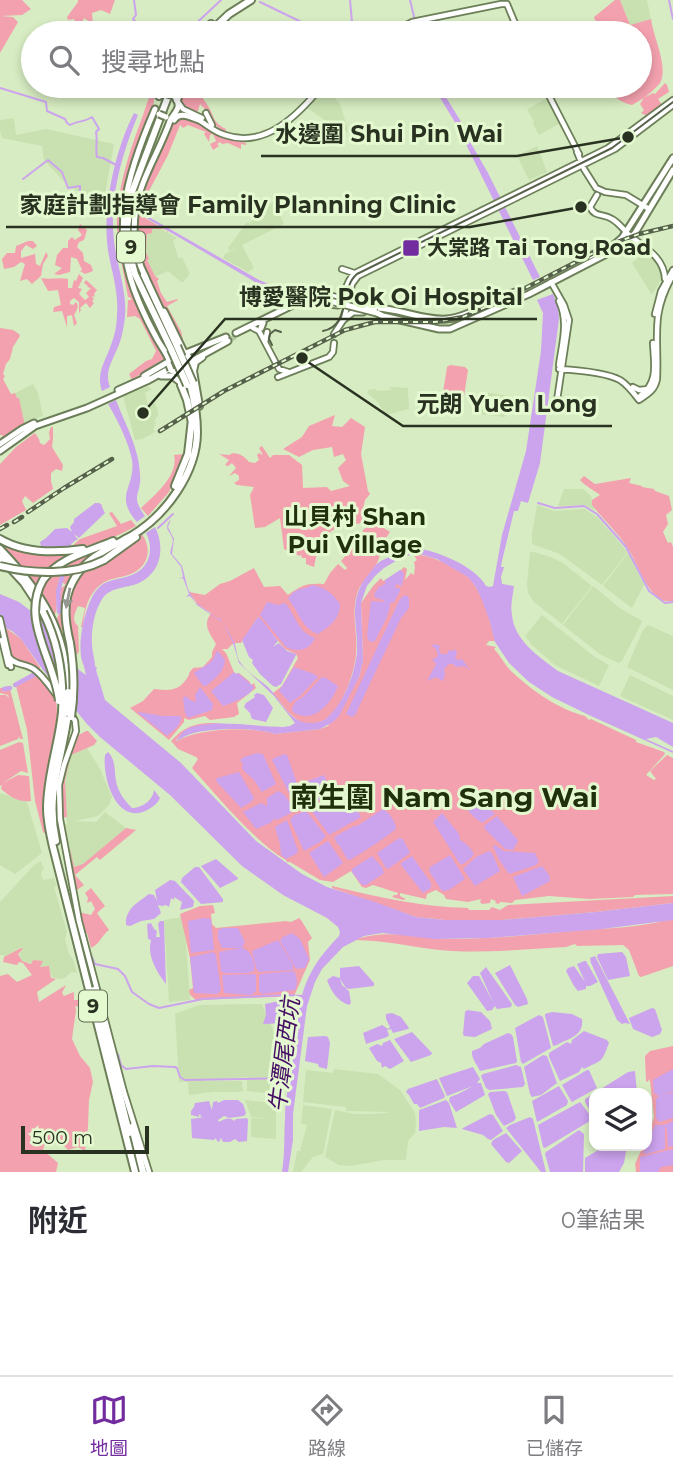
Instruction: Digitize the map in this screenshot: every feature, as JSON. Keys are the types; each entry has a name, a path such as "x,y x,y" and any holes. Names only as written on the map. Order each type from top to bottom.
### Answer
{"highway":[{"path":"216,21 248,0"},
{"path":"222,21 248,0"},
{"name":"9","path":"169,98 135,185 129,206 127,234 132,267 141,290 174,348"},
{"name":"9","path":"137,1172 131,1121 121,1096 50,832 47,808 59,732 74,676 65,607 69,590 84,565 150,523 172,499 185,475 194,449 195,427 187,383 174,348 139,277 132,252 130,228 138,186 170,98"},
{"path":"124,244 132,274 141,290"},
{"path":"144,275 174,348"},
{"path":"187,383 194,364 202,357"},
{"path":"187,383 188,358"},
{"name":"9","path":"137,1172 55,836 52,808 55,776 65,740 65,717 55,678 38,633 35,600 43,580 51,570 135,530 152,516 174,488 184,466 195,427"},
{"path":"0,566 29,571 84,568 104,560 150,523"},
{"path":"0,539 19,547 53,551 101,546"},
{"path":"0,549 26,577 45,611 60,664 65,717"},
{"path":"0,557 45,611"}],"main road":[{"path":"414,21 506,3 514,21"},
{"path":"160,98 155,104 157,112 131,172 125,198 124,244 136,295 150,326 171,367 187,383"},
{"path":"173,98 183,109 219,133 250,138 261,136 287,122 312,98"},
{"path":"157,112 184,113 225,133 239,136 266,131 297,111 310,98"},
{"path":"550,98 596,188 597,195"},
{"path":"161,146 176,99"},
{"path":"334,334 342,316 345,292 355,273 583,164 613,146 673,102"},
{"path":"206,113 212,125"},
{"path":"0,447 28,426 84,407 140,379 171,367 184,372 188,358 144,275 138,258 134,239 135,213 144,182 174,119 183,115 201,120"},
{"path":"237,334 258,326 304,301 313,300 344,302 439,329 450,329 620,247 673,158"},
{"path":"583,164 588,170 592,159"},
{"path":"573,168 580,170 583,164"},
{"path":"573,168 583,164"},
{"path":"646,207 673,170"},
{"path":"596,188 604,192 623,193 646,207"},
{"path":"604,192 597,195 590,207 592,211 597,215 608,216 654,254 669,273"},
{"path":"342,316 344,302 357,277 409,253 495,206"},
{"path":"590,256 629,235"},
{"path":"342,269 355,273"},
{"path":"639,398 653,382 656,307 669,273"},
{"path":"639,398 651,392 656,383 654,330 669,273"},
{"path":"550,283 561,304 565,328 555,405"},
{"path":"342,316 356,311 379,311 454,318 515,292"},
{"path":"304,301 344,302 379,311"},
{"path":"258,326 279,369 292,372"},
{"path":"265,343 267,332"},
{"path":"161,376 171,367 176,353 188,358 202,357 228,338 188,358"},
{"path":"278,377 331,355 334,343"},
{"path":"149,380 171,367"},
{"path":"561,367 612,374 639,390 648,389"},
{"path":"561,367 615,378 639,398"},
{"path":"0,447 35,426 75,413 149,380 172,376 187,383"},
{"path":"633,387 639,398"},
{"path":"0,619 12,666"},
{"path":"1,630 12,666"},
{"path":"12,666 24,665 40,675 75,721 76,733 59,785 60,820 79,921 124,1092 149,1172"}],"shaded area":[{"path":"0,0 22,0 31,9 22,15 1,16 13,17 18,22 0,53"},
{"path":"115,0 110,14 101,10 92,13 93,21 84,18 83,21 68,20 67,17 78,2"},
{"path":"615,0 620,0 628,21 596,21 594,17"},
{"path":"620,0 647,0 651,19 628,21"},
{"path":"652,23 662,60 660,83 652,91"},
{"path":"665,83 667,85 669,92 658,99 662,105 649,117 641,113 644,110 640,104 644,98 652,98 652,94 655,94"},
{"path":"155,98 153,110 126,187 121,219 127,269 166,360 132,380 129,374 152,359 156,351 140,319 135,316 127,317 128,300 131,298 128,297 120,254 117,214 127,162 148,100"},
{"path":"179,98 203,98 216,122 226,129 226,132 218,127 200,104 198,111 192,112 179,104"},
{"path":"315,98 335,98 340,104 349,133 332,125 307,108"},
{"path":"440,98 446,98 460,120 540,277 533,280 456,124"},
{"path":"548,98 561,123 539,135 527,109"},
{"path":"617,98 644,98 632,105"},
{"path":"134,113 138,115 122,161 113,209 114,241 125,297 125,320 121,340 108,372 110,387 102,391 101,373 114,337 117,318 117,298 108,250 109,198 121,144"},
{"path":"178,117 193,119 222,138 246,143 241,144 241,149 220,142 213,150 210,144 216,141 213,134 210,135 209,142 204,134 206,132 188,125 183,128 180,125 149,191 145,218 169,232 152,229 152,233 147,234 147,260 159,279 157,281 161,293 167,302 178,300 167,306 181,331 185,349 144,268 136,233 138,208 146,183 168,132"},
{"path":"14,118 16,135 46,129 114,144 103,205 67,185 44,160 42,146 2,138 0,120"},
{"path":"537,146 547,172 529,180 517,156"},
{"path":"274,201 284,224 242,245 254,268 248,272 223,258 225,254 240,247 229,251 228,248 247,222"},
{"path":"142,213 259,280 309,293 304,296 257,283 141,215"},
{"path":"80,224 87,230 84,240 79,242 77,247 93,271 85,274 80,271 82,270 77,259 71,257 70,272 54,274 62,268 55,265 57,255 63,248 68,248 68,241 72,237 75,240 82,235 78,230"},
{"path":"152,228 161,229 177,238 173,240 177,254 179,259 182,257 190,274 183,282 168,271 155,276 152,271 146,260 146,252 147,233"},
{"path":"33,241 37,246 33,249 26,245 21,251 21,258 35,254 36,264 40,266 46,252 48,256 41,276 32,284 27,279 20,281 25,264 21,262 4,269 2,259 7,253 15,253 16,246"},
{"path":"646,251 655,260 662,274 652,295 632,263"},
{"path":"79,274 83,278 78,288 82,289 79,294 85,300 89,297 86,293 91,288 84,283 86,280 97,290 95,297 92,297 94,303 90,308 86,303 79,313 79,302 74,298 70,301 70,304 77,304 74,315 77,323 74,326 72,315 67,316 67,327 62,311 53,312 54,307 61,305 58,290 48,291 41,278 68,279 68,288 72,288"},
{"path":"553,294 559,319 540,463 528,503 521,501 518,511 514,511 501,567 504,567 502,584 514,586 511,608 514,624 529,647 558,671 673,723 673,747 656,737 646,739 673,753 552,697 529,682 509,663 495,642 482,600 468,577 437,559 413,554 384,568 367,586 361,603 363,661 359,677 339,716 333,722 320,729 275,734 245,729 209,730 176,741 185,730 208,724 283,727 295,723 274,696 239,663 223,624 234,642 239,660 246,669 268,687 297,720 317,723 326,719 335,709 352,677 357,652 355,612 358,594 377,564 397,553 395,545 426,550 446,557 474,572 486,586 493,586 502,535 526,451 541,351 543,313 537,300"},
{"path":"0,328 13,330 20,336 6,364 3,379 11,394 15,393 19,398 25,426 0,442 3,435 0,435"},
{"path":"450,365 468,370 460,411 442,408 441,405 447,367"},
{"path":"33,384 43,416 24,424 19,398 15,393"},
{"path":"147,386 152,389 145,393 148,405 155,403 158,411 154,421 155,432 135,440 123,396"},
{"path":"389,387 408,388 409,409 386,415 377,401 367,393 369,389 392,390"},
{"path":"483,392 510,396 506,416 479,414"},
{"path":"116,400 139,464 137,499 145,516 137,522 130,513 126,498 132,460 122,431 108,404"},
{"path":"335,415 332,426 342,427 351,418 365,427 361,454 370,494 363,509 368,516 366,523 346,522 330,532 319,543 314,567 306,564 306,558 302,558 301,554 300,556 284,549 280,518 265,527 255,528 250,495 254,487 234,483 239,480 239,476 235,473 229,476 236,468 232,463 225,465 229,460 219,454 238,454 255,463 259,460 259,453 263,455 259,448 262,446 270,458 273,455 289,455 302,465 303,488 327,487 331,491 350,486 343,481 338,468 346,460 343,454 334,457 332,447 313,450 299,457 283,449 302,437 309,426"},
{"path":"51,427 52,447 63,465 62,471 56,469 51,473 53,489 33,503 25,496 22,501 26,510 0,525 0,464 16,447 35,433 44,445 50,439"},
{"path":"185,454 169,492 148,516 141,508 169,477 175,462 174,455"},
{"path":"584,476 595,484 631,478 629,483 669,496 672,510 666,515 668,524 663,532 673,547 673,601 657,597 645,582 627,547 592,505 592,500 600,495 580,480"},
{"path":"564,489 583,489 591,496 595,511 585,505 558,506"},
{"path":"95,503 102,505 105,513 79,538 74,534 78,540 71,544 72,547 41,546 40,542 55,529 67,528 72,532 70,527 74,519"},
{"path":"537,505 554,511 584,509 597,517 625,549 627,553 602,585 560,554 532,544"},
{"path":"112,512 121,524 131,520 136,526 104,541 69,549 80,539 117,526 109,513"},
{"path":"171,519 168,527 174,539 172,554 182,566 188,589 195,602 218,619 220,617 222,623 197,605 190,596 186,597 189,594 183,578 178,579 183,577 181,567 170,553 173,541 167,528"},
{"path":"376,523 390,532 373,571 357,594 355,662 346,691 330,717 318,723 301,723 273,693 282,686 298,658 296,654 285,649 258,617 241,643 222,649 234,672 239,673 251,685 254,683 256,688 237,703 239,714 210,720 205,716 189,720 184,718 184,722 169,740 130,708 143,701 154,689 170,690 178,687 193,668 203,667 212,657 216,644 207,626 211,613 198,605 189,592 205,595 220,584 254,568 264,587 280,586 288,595 304,585 324,584 338,564 345,570 347,568 341,561 362,538 363,530"},
{"path":"155,527 160,551 153,572 139,583 104,596 95,616 92,650 105,700 181,763 256,841 302,874 327,887 416,917 501,920 673,903 673,920 489,938 434,939 382,933 364,936 343,947 322,969 307,1006 288,1172 282,1172 285,1111 300,1007 308,979 325,951 339,936 338,927 327,918 283,895 242,866 170,795 100,737 43,670 21,639 0,625 0,594 19,602 40,618 79,670 86,675 81,645 83,625 91,599 99,587 134,574 144,567 150,551 146,533"},
{"path":"142,534 148,549 144,564 135,572 105,582 95,590 88,603 83,627 85,608 78,606 74,619 78,626 79,652 74,657 67,606 74,583 93,560 133,536 130,544"},
{"path":"0,540 14,548 79,551 49,570 37,587 0,546"},
{"path":"117,542 98,552 69,584 63,632 55,621 59,614 61,588 66,585 61,581 66,570 63,569 57,587 54,617 39,591 42,584 60,565"},
{"path":"530,552 563,563 592,586 562,624 534,602 528,593"},
{"path":"628,553 644,585 632,608 603,586"},
{"path":"413,554 441,561 469,578 489,616 495,641 489,641 486,645 496,647 494,649 509,669 527,685 565,709 664,752 646,775 654,780 656,779 650,771 667,755 673,758 673,894 589,899 549,896 499,904 491,899 490,903 482,904 481,899 468,902 446,899 436,890 427,894 426,899 400,893 400,896 406,899 403,900 392,897 398,893 373,885 362,887 351,871 333,882 320,880 287,862 249,830 192,768 198,759 178,749 171,741 189,727 208,723 223,724 192,728 176,740 211,731 252,730 275,734 328,726 359,677 363,661 361,603 381,578 383,581 404,567 407,569 405,580 411,573 414,575 414,562 417,560"},
{"path":"400,570 404,573 402,586 396,584 395,588 400,588 400,591 394,602 390,603 385,622 372,642 367,635 371,601 385,602 374,597 374,594 385,584 385,580"},
{"path":"312,585 321,587 340,604 336,618 318,634 308,628 288,599 297,590"},
{"path":"593,586 642,622 619,663 601,655 563,625"},
{"path":"406,595 409,598 409,608 401,618 352,717 346,714 399,601"},
{"path":"267,602 278,605 285,603 304,632 315,638 307,648 299,650 286,647 260,615"},
{"path":"542,615 609,665 599,686 555,665 532,645 525,636"},
{"path":"258,617 278,641 273,647 279,643 287,651 296,654 281,684 276,687 260,674 252,663 253,660 242,640"},
{"path":"648,625 673,636 673,690 627,667 643,630"},
{"path":"6,628 21,639 40,667 38,671 14,660"},
{"path":"432,646 440,646 441,654 455,649 455,658 462,659 470,670 464,666 449,664 444,669 443,681 436,677 427,681 436,664 432,659 438,655"},
{"path":"218,651 225,660 223,669 203,686 194,673 210,663"},
{"path":"294,667 318,677 290,703 279,691"},
{"path":"234,672 254,687 245,696 223,706 211,691"},
{"path":"37,675 56,697 57,714 49,833 46,834 43,832 35,801 27,730 16,686"},
{"path":"630,675 673,696 673,720 620,696"},
{"path":"322,677 338,686 326,706 307,716 293,712 296,701"},
{"path":"200,687 213,704 212,710 188,718 183,698 186,696 196,702 195,695"},
{"path":"0,688 10,689 23,739 19,736 18,739 0,746 0,695 9,698 8,695 0,693"},
{"path":"257,693 264,695 273,708 266,722 252,719 244,707"},
{"path":"139,712 181,716 181,719 167,736"},
{"path":"86,731 97,741 71,755 65,780 67,817 62,818 64,776 77,736"},
{"path":"19,742 23,743 28,773 21,771 3,783 18,775 29,776 31,801 15,798 0,786 0,750"},
{"path":"87,748 112,797 109,805 98,816 75,821 96,822 105,812 126,828 83,865 74,867 64,825 67,824 65,780 71,755"},
{"path":"108,752 114,762 118,789 129,805 132,808 143,805 149,801 154,790 160,798 156,804 138,813 128,812 120,806 106,776 105,755"},
{"path":"257,753 263,754 276,784 262,792 244,771 240,760"},
{"path":"285,754 305,806 300,810 272,760"},
{"path":"239,772 254,798 241,808 216,781 217,778"},
{"path":"324,775 332,794 308,804 302,783"},
{"path":"475,790 495,814 482,823 460,802"},
{"path":"278,791 288,800 293,812 256,829 243,812 261,803 267,806 267,798"},
{"path":"346,792 361,817 329,835 311,810"},
{"path":"0,793 27,802 42,853 15,874 0,865"},
{"path":"383,809 392,818 396,829 350,860 347,859 334,837"},
{"path":"306,811 326,836 304,851 290,820 294,815"},
{"path":"442,813 459,834 460,840 474,854 463,864 460,864 433,822"},
{"path":"497,816 518,841 513,850 505,849 484,828"},
{"path":"287,820 298,851 286,859 281,855 275,827"},
{"path":"126,828 136,830 100,860 97,857 75,875 84,885 77,890 76,898 70,847 74,867 83,864"},
{"path":"399,838 403,839 410,853 388,869 377,853"},
{"path":"328,841 343,863 324,877 309,853"},
{"path":"495,845 504,851 535,853 539,862 509,874 493,847"},
{"path":"489,851 500,871 475,886 463,869 476,857"},
{"path":"450,855 465,879 449,890 442,891 429,871 430,867"},
{"path":"372,856 384,873 362,885 352,869"},
{"path":"412,856 431,883 431,888 423,893 401,865"},
{"path":"216,859 238,879 220,888 201,866"},
{"path":"41,861 44,869 41,875 43,880 54,878 57,886 54,887 67,932 65,939 77,973 71,972 60,979 52,977 49,966 40,967 42,961 22,961 19,954 23,950 21,947 6,956 0,955 0,902 34,865"},
{"path":"542,866 550,881 522,896 513,877"},
{"path":"195,867 199,867 223,902 201,904 181,882"},
{"path":"170,880 175,881 194,901 193,907 180,910 182,902 174,897 174,900 171,898 169,907 158,905 161,913 154,919 126,925 127,915 133,907 149,894 154,895 157,901 155,890"},
{"path":"332,886 400,901 469,910 489,910 492,907 500,910 508,905 673,896 673,903 501,920 445,920 416,917"},
{"path":"91,888 105,906 97,913 109,930 91,948 79,912 91,915 95,909 91,901 87,903 85,893"},
{"path":"213,905 215,913 211,914 212,924 216,928 291,922 299,918 301,920 312,938 308,942 310,960 294,996 196,1000 190,995 189,990 193,988 190,958 180,914 200,906"},
{"path":"184,917 190,1000 169,1002 164,920"},
{"path":"673,918 673,966 641,977 629,950 623,945 575,944 566,947 466,951 355,940 390,934 450,939 512,936 637,926"},
{"path":"211,919 214,950 191,953 188,921"},
{"path":"160,921 164,921 166,984 153,963 151,940 148,939 147,924 151,923 157,931 156,937 160,937"},
{"path":"238,928 245,942 242,948 252,957 254,971 221,971 219,952 240,948 222,948 218,930"},
{"path":"292,933 300,939 309,959 305,968 296,969 280,941"},
{"path":"278,940 293,965 293,970 259,972 252,951"},
{"path":"23,949 18,954 22,961 31,964 33,960 43,961 40,967 49,966 51,978 56,979 37,992 39,1002 66,985 62,993 64,996 74,992 74,1000 83,1003 83,1008 75,1006 72,1039 80,1056 90,1068 93,1082 85,1151 78,1147 68,1150 50,1142 44,1146 43,1150 58,1163 56,1172 0,1172 0,976 8,974 17,982 32,975 23,963 19,962 17,965 3,962 4,957"},
{"path":"214,952 221,990 217,994 194,993 190,957"},
{"path":"622,952 626,957 630,976 608,980 598,954"},
{"path":"595,956 630,1024 622,1024 617,1020 591,963 590,958"},
{"path":"584,961 598,982 578,991 566,971 574,966 585,982 577,964"},
{"path":"510,965 528,1004 518,1007 515,1005 495,973"},
{"path":"359,966 374,986 349,989 340,979 342,985 349,991 349,1005 335,995 327,980 333,976 340,978 340,968"},
{"path":"486,967 512,1004 511,1007 497,1009 495,1006 487,1011 467,983 473,976 479,976 493,1002 480,973"},
{"path":"294,971 297,980 295,990 262,994 259,991 260,974"},
{"path":"255,974 256,991 251,995 224,993 222,975"},
{"path":"284,1000 292,1003 289,1023 263,1024 265,1004"},
{"path":"262,1004 275,1034 277,1059 286,1061 285,1077 281,1080 276,1094 247,1091 247,1077 195,1081 242,1081 243,1091 189,1095 188,1082 179,1082 175,1014 199,1005"},
{"path":"655,1009 662,1030 660,1034 652,1037 633,1029 629,1018"},
{"path":"467,1010 481,1012 490,1021 492,1029 475,1037 464,1036"},
{"path":"552,1012 572,1014 582,1019 578,1033 553,1046 545,1016"},
{"path":"392,1013 401,1017 409,1028 393,1033 391,1029 387,1030 387,1037 366,1044 363,1033 382,1025 388,1029 390,1027 386,1014"},
{"path":"539,1015 543,1017 551,1048 523,1064 515,1028"},
{"path":"584,1031 607,1040 609,1043 605,1054 599,1062 584,1069 582,1067 579,1072 560,1081 549,1053 567,1042 571,1044 572,1040"},
{"path":"412,1032 432,1053 411,1062 394,1039"},
{"path":"508,1033 513,1037 516,1063 480,1071 472,1051"},
{"path":"325,1036 330,1043 327,1069 305,1061 308,1037"},
{"path":"390,1040 404,1061 390,1069 385,1066 382,1068 369,1048 377,1044 382,1046"},
{"path":"673,1046 673,1172 636,1172 635,1164 641,1151 652,1151 652,1088 649,1079 646,1081 645,1056 650,1051"},
{"path":"543,1055 547,1056 557,1083 541,1095 532,1097 524,1067"},
{"path":"516,1065 521,1067 525,1084 523,1087 486,1088 481,1076 483,1074"},
{"path":"473,1067 480,1079 477,1083 481,1083 485,1095 456,1112 449,1101 450,1097 473,1086 447,1096 439,1078"},
{"path":"334,1069 378,1074 400,1090 415,1113 416,1123 415,1133 408,1141 406,1160 384,1160 351,1166 339,1165 325,1157 335,1110 354,1114 388,1112 346,1111 346,1107 303,1102 306,1070 333,1073"},
{"path":"673,1069 673,1091 661,1095 673,1092 673,1118 659,1122 656,1118 656,1099 659,1096 654,1093 653,1080"},
{"path":"589,1070 597,1088 589,1088 589,1092 572,1102 562,1085"},
{"path":"635,1071 637,1088 603,1088 628,1072"},
{"path":"437,1079 444,1098 420,1108 414,1104 406,1092 408,1089"},
{"path":"559,1086 568,1101 567,1105 537,1122 532,1101"},
{"path":"507,1092 516,1118 504,1126 496,1115 488,1094"},
{"path":"589,1096 589,1109 585,1102"},
{"path":"238,1100 243,1104 246,1113 244,1116 224,1116 219,1122 247,1118 247,1141 239,1142 235,1139 223,1142 221,1138 219,1142 216,1138 192,1138 191,1119 204,1117 200,1114 199,1117 191,1115 195,1103 209,1101 212,1110 213,1102"},
{"path":"245,1100 276,1105 276,1139 251,1137 251,1118 268,1119 251,1117"},
{"path":"446,1100 457,1128 419,1131 419,1110"},
{"path":"580,1102 589,1114 589,1122 545,1148 538,1125"},
{"path":"303,1105 332,1109 323,1154 313,1157 301,1172 293,1172 297,1151 300,1151 307,1125 301,1124"},
{"path":"490,1114 503,1131 491,1140 462,1129 463,1128"},
{"path":"530,1117 533,1119 546,1172 541,1172 506,1128"},
{"path":"673,1121 673,1146 668,1147 665,1126 665,1149 643,1153 652,1151 652,1132 655,1125 665,1125"},
{"path":"579,1130 584,1134 583,1172 550,1172 546,1152"},
{"path":"506,1133 522,1151 509,1163 491,1144"},
{"path":"673,1149 673,1165 661,1167 658,1172 640,1172 640,1157"},
{"path":"597,1151 626,1151 619,1172 585,1172 585,1158"}],"waterway":[{"path":"134,0 135,21"},
{"path":"199,21 221,0"},
{"path":"350,0 352,21"},
{"path":"410,0 415,21"},
{"path":"669,0 673,19"},
{"path":"260,2 299,21"},
{"path":"0,88 21,94"},
{"path":"33,98 46,102 47,111 65,119 70,125 92,117 99,129 96,132 97,157 118,166"},
{"path":"23,179 48,160 62,172 68,188 80,186 80,194 97,206 107,205"},
{"path":"538,503 555,508 584,506 597,514 626,547 649,591 665,603 673,602"},
{"path":"158,528 173,514"},
{"path":"59,612 58,592 63,573"},
{"path":"15,685 35,674"},
{"path":"4,689 10,688"},
{"name":"牛潭尾西坑","path":"90,953 95,964 118,969 125,976 132,992 159,1008 203,999 302,996"},
{"name":"牛潭尾西坑","path":"118,1054 121,1065 126,1069 175,1067 180,1077 185,1080 291,1078"}],"ferry route":[{"path":"410,547 412,554"}],"tunnel":[{"path":"515,292 590,256"},
{"path":"231,339 238,336"}],"tram line":[{"path":"323,331 338,322 348,289 357,274 612,148 673,102"},
{"path":"272,345 270,334 275,330 281,332"}],"railway":[{"path":"160,431 224,391 345,330 375,322 435,322 463,317 609,245 673,226"},
{"path":"28,512 112,459"},
{"path":"14,522 22,517"},
{"path":"0,529 7,525"}],"place":[{"name":"水邊圍 Shui Pin Wai","path":"628,137"},
{"name":"家庭計劃指導會 Family Planning Clinic","path":"581,207"},
{"name":"大棠路 Tai Tong Road","path":"411,248"},
{"name":"元朗 Yuen Long","path":"302,358"},
{"name":"博愛醫院 Pok Oi Hospital","path":"143,413"}],"district":[{"name":"山貝村 Shan Pui Village","path":"355,531"},
{"name":"南生圍 Nam Sang Wai","path":"444,797"}]}
